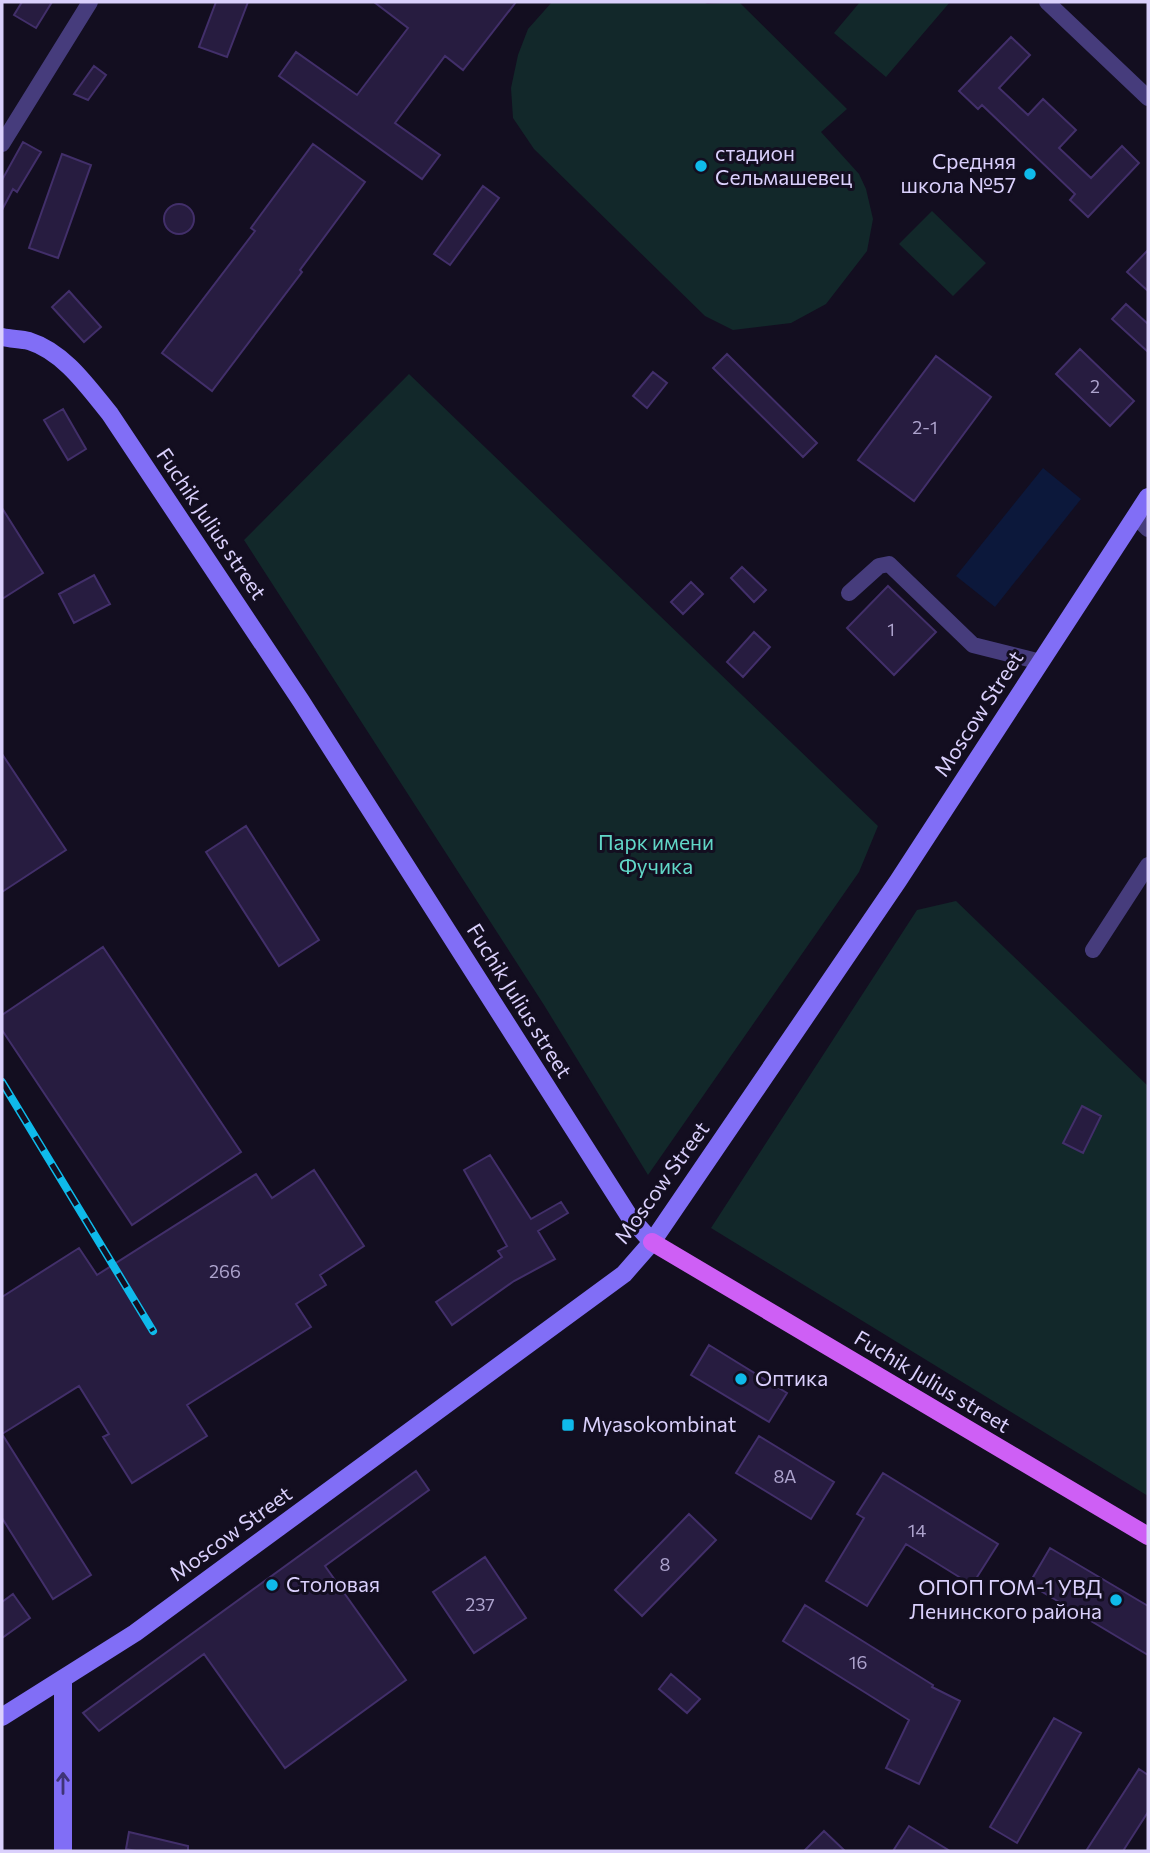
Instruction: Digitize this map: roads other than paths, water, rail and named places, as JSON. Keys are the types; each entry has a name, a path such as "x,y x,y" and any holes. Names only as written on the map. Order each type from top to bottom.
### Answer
{"main road":[{"name":"Fuchik Julius street","path":"2,337 30,342 59,358 79,376 110,414 301,701 628,1216 652,1242 1148,1536"},
{"name":"Moscow Street","path":"2,1717 146,1625 624,1274 652,1242 898,881 1041,662 1142,522 1148,497"},
{"path":"63,1680 63,1851"}],"street":[{"path":"2,144 90,2"},
{"path":"1056,5 1145,88"},
{"path":"849,593 879,566 889,564 973,645 1041,662"},
{"path":"1093,950 1148,865"}],"water":[{"path":"1043,468 1081,499 995,607 956,576"}],"railway":[{"path":"2,1082 153,1331"}],"place":[{"name":"стадион Сельмашевец","path":"701,166"},
{"name":"Средняя школа №57","path":"1030,174"},
{"name":"Оптика","path":"741,1379"},
{"name":"Myasokombinat","path":"568,1425"},
{"name":"Столовая","path":"272,1585"},
{"name":"ОПОП ГОМ-1 УВД Ленинского района","path":"1116,1600"}],"park label":[{"name":"Парк имени Фучика","path":"656,855"}]}
